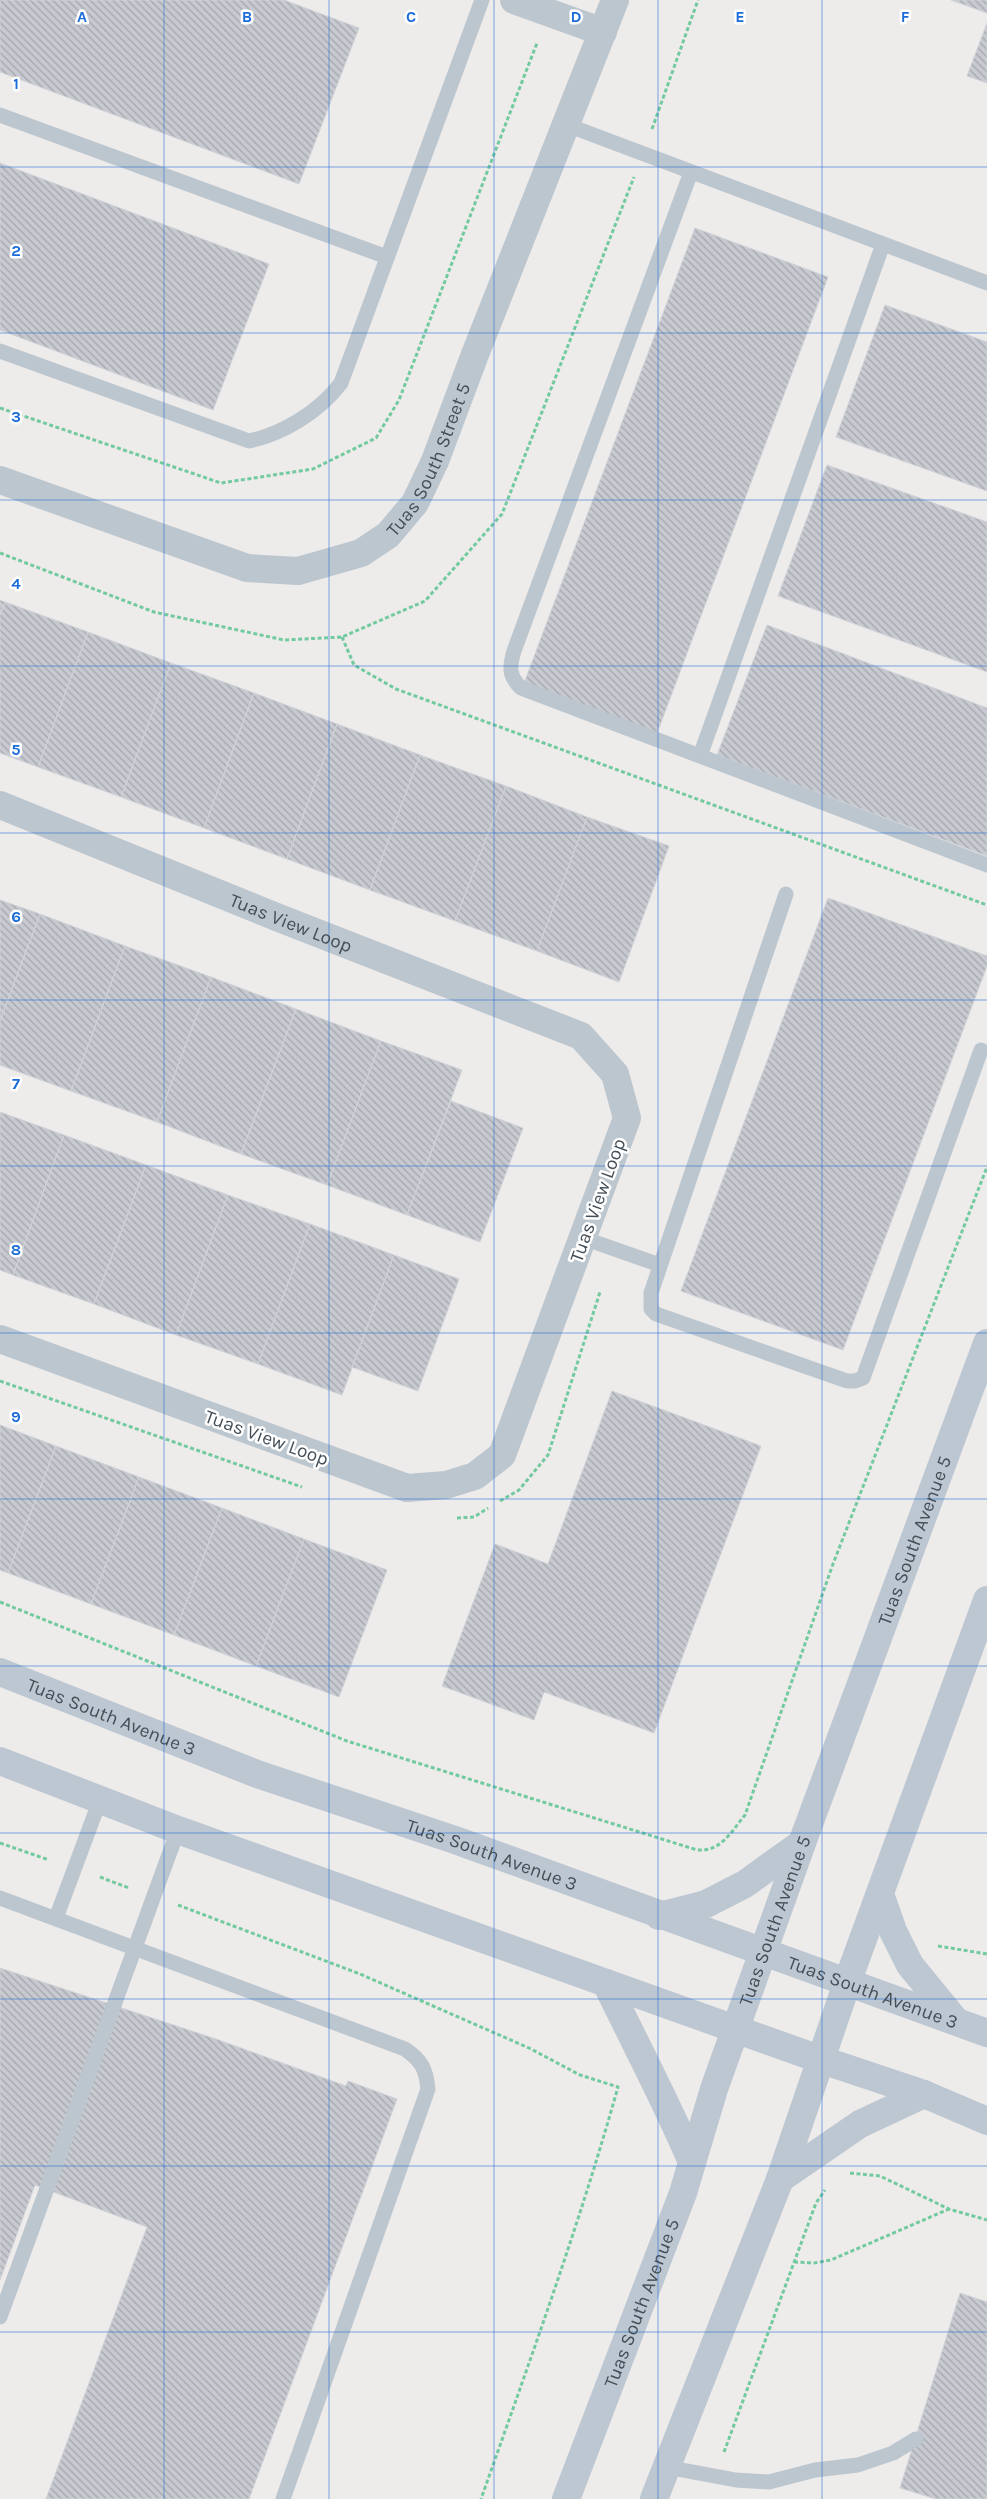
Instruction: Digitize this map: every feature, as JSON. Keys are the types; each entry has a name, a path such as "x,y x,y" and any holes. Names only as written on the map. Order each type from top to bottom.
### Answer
{"main road":[{"name":"Tuas South Avenue 5","path":"566,2499 683,2193 736,2029 802,1843 987,1343"},
{"path":"654,2499 780,2179 847,1983 987,1600"},
{"name":"Tuas South Avenue 3","path":"0,1672 257,1774 455,1840 659,1916 764,1951 987,2033"},
{"path":"0,1761 178,1830 822,2060 924,2094 987,2121"},
{"path":"659,1916 706,1904 745,1884 802,1843"},
{"path":"880,1894 893,1931 910,1964 957,2022"},
{"path":"606,1983 651,2077 667,2104 692,2162"},
{"path":"780,2179 860,2124 924,2094"}],"street":[{"path":"514,0 603,32"},
{"name":"Tuas South Street 5","path":"0,480 248,568 298,571 361,553 388,536 415,503 436,462 474,357 567,125 614,0"},
{"name":"Tuas View Loop","path":"0,805 288,922 581,1036 615,1074 627,1118 502,1455 475,1476 446,1485 407,1488 0,1339"}],"lane":[{"path":"0,352 249,441 270,437 327,401 341,383 482,0"},
{"path":"0,114 387,256"},
{"path":"567,125 987,283"},
{"path":"691,172 510,665 511,678 521,688 987,865"},
{"path":"700,756 883,244"},
{"path":"786,894 651,1293 652,1308 656,1314 847,1381 863,1378 981,1050"},
{"path":"582,1238 660,1265"},
{"path":"56,1918 100,1800"},
{"path":"0,2317 178,1830"},
{"path":"0,1898 405,2049 420,2060 426,2071 428,2090 283,2499"},
{"path":"666,2467 736,2480 769,2482 815,2470 858,2465 893,2453 916,2439"}],"path":[{"path":"342,637 354,665 396,689 987,905"},
{"path":"0,1602 347,1741 694,1849 704,1851 722,1844 746,1815 833,1564 987,1167"},
{"path":"456,1518 474,1517 519,1490 548,1455 614,1249"},
{"path":"0,1382 307,1489"},
{"path":"0,1843 153,1896 360,1974 529,2048 580,2075 618,2087 604,2136 533,2352 481,2499"},
{"path":"937,1946 987,1954"},
{"path":"840,2176 849,2172 880,2176 949,2209 987,2220"},
{"path":"716,2476 816,2203 826,2188"},
{"path":"794,2262 814,2264 831,2260 949,2209"}],"building":[{"path":"0,0 284,0 359,28 299,184 0,72"},
{"path":"951,0 987,0 987,13"},
{"path":"987,23 987,83 967,76"},
{"path":"0,163 269,264 213,410 0,330"},
{"path":"695,228 828,277 656,736 523,686"},
{"path":"885,305 987,342 987,491 836,437"},
{"path":"827,465 987,522 987,672 778,596"},
{"path":"0,600 5,602 0,615"},
{"path":"5,602 88,632 38,767 0,753 0,615"},
{"path":"767,625 987,708 987,856 717,755"},
{"path":"88,632 171,663 121,797 38,767"},
{"path":"171,663 254,693 204,828 121,797"},
{"path":"254,693 337,724 287,859 204,828"},
{"path":"337,724 420,755 370,890 287,859"},
{"path":"420,755 506,786 455,921 370,890"},
{"path":"506,786 587,817 537,951 455,921"},
{"path":"587,817 669,846 619,982 537,951"},
{"path":"828,898 987,956 987,966 843,1350 681,1291"},
{"path":"0,900 40,914 0,1021"},
{"path":"40,914 125,946 71,1091 0,1065 0,1021"},
{"path":"125,946 211,977 157,1122 71,1091"},
{"path":"211,977 296,1009 241,1154 157,1122"},
{"path":"296,1009 381,1041 327,1185 241,1154"},
{"path":"381,1041 462,1070 407,1215 327,1185"},
{"path":"451,1101 523,1128 480,1242 407,1215"},
{"path":"0,1112 64,1135 13,1275 0,1270"},
{"path":"64,1135 146,1165 94,1304 13,1275"},
{"path":"146,1165 228,1195 176,1335 94,1304"},
{"path":"228,1195 310,1224 258,1364 176,1335"},
{"path":"310,1224 394,1255 342,1395 258,1364"},
{"path":"394,1255 459,1279 418,1391 352,1367"},
{"path":"612,1391 761,1446 654,1733 544,1692 534,1720 442,1686 495,1544 548,1564"},
{"path":"0,1425 56,1446 8,1573 0,1570"},
{"path":"56,1446 139,1477 91,1604 8,1573"},
{"path":"139,1477 222,1508 174,1635 91,1604"},
{"path":"222,1508 304,1539 256,1666 174,1635"},
{"path":"304,1539 387,1570 339,1697 256,1666"},
{"path":"0,1968 216,2039 346,2086 348,2081 397,2099 249,2499 46,2499 147,2227 35,2185 0,2280"},
{"path":"960,2293 987,2302 987,2499 936,2499 900,2488"}]}
